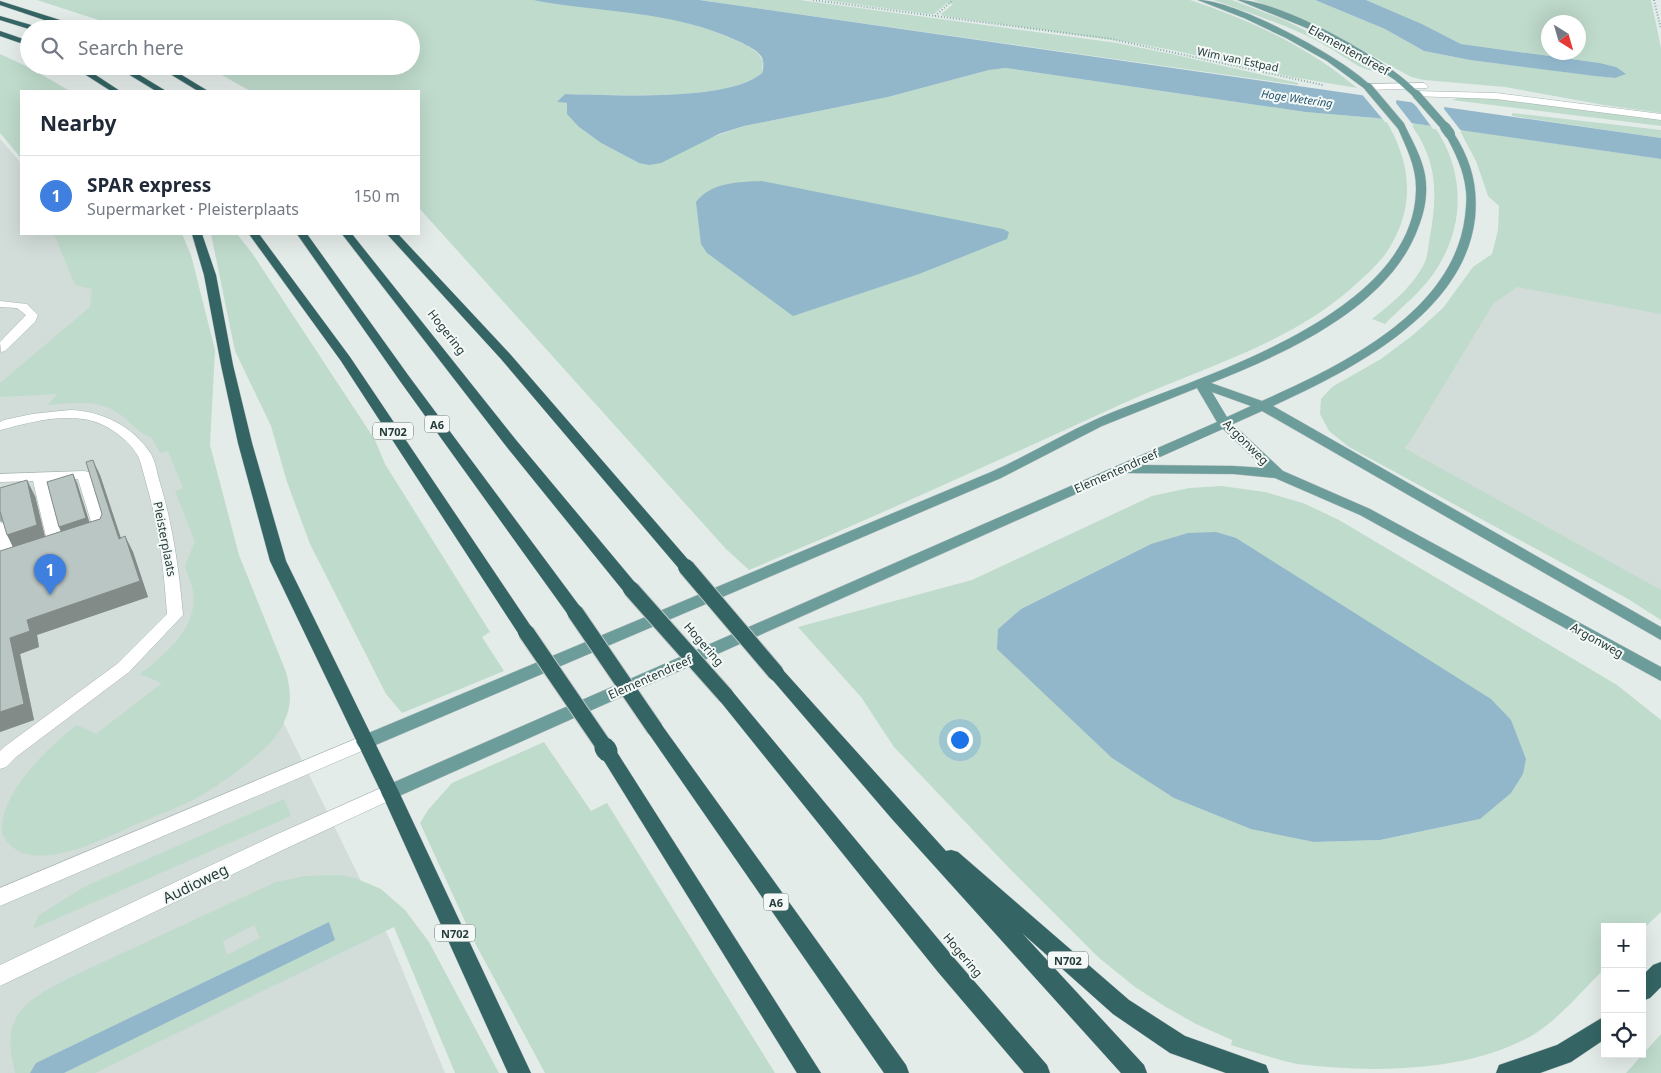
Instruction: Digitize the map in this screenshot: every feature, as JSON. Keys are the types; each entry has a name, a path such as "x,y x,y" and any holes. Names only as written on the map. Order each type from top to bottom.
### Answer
{"highway":[{"path":"0,3 52,20"},
{"path":"0,18 20,24"},
{"path":"0,34 20,41"},
{"path":"90,75 114,90"},
{"path":"134,75 160,90"},
{"path":"176,75 202,90"},
{"name":"N702","path":"197,235 210,275 227,365 245,443 278,561 364,742 390,792 520,1073"},
{"name":"N702","path":"255,235 346,360 607,752 810,1073"},
{"name":"A6","path":"303,235 404,378 575,612 655,730 898,1073"},
{"name":"Hogering","path":"348,235 511,443 631,589 726,696 946,965 1039,1073"},
{"name":"N702","path":"393,235 513,363 776,673 899,813 1136,1073"},
{"name":"N702","path":"899,813 1121,1006 1178,1045 1258,1073"},
{"path":"1646,987 1661,972"},
{"path":"1507,1073 1563,1054 1601,1029"}],"main road":[{"name":"Elementendreef","path":"364,742 1002,473 1109,418 1201,384 1283,347 1330,319 1366,292 1387,271 1404,249 1412,232 1418,210 1421,187 1418,164 1401,126 1368,88 1332,60 1262,23 1202,0"},
{"name":"Elementendreef","path":"390,792 1322,379 1385,341 1432,297 1448,277 1461,255 1471,220 1472,197 1468,174 1450,134 1438,116 1408,87 1367,57 1337,40 1282,15 1242,0"},
{"path":"1201,384 1262,406 1661,634"},
{"name":"Argonweg","path":"1201,384 1224,423 1278,474 1365,512 1661,675"},
{"path":"1121,469 1234,470 1278,474"}],"street":[{"path":"1368,88 1408,87 1492,90 1554,98 1581,106"},
{"path":"1416,94 1496,96 1661,117"},
{"path":"0,304 24,306 29,309 32,315 31,319 1,348"},
{"name":"Pleisterplaats","path":"0,426 50,415 89,415 118,428 144,455 155,490 172,568 175,615 123,668 10,752 0,762"},
{"path":"0,478 84,475 101,530 40,550"},
{"path":"39,477 56,545"},
{"path":"0,527 4,562 24,555"},
{"path":"0,897 364,742"},
{"name":"Audioweg","path":"0,976 280,842 390,792"}],"path":[{"name":"Wim van Estpad","path":"813,0 1111,39 1325,85"},
{"path":"935,16 953,0"},
{"path":"1654,0 1661,29"}],"shaded area":[{"path":"0,139 20,162 20,235 84,235 269,693 390,940 445,1073 0,1073"},
{"path":"1495,263 1661,294 1661,615 1329,416"}],"green space":[{"path":"37,0 533,0 649,14 676,19 714,31 746,45 758,53 763,61 762,73 746,82 724,89 668,95 565,94 558,102 567,103 579,127 601,143 639,163 744,126 888,97 989,70 1006,68 1305,112 1385,119 1401,153 1407,188 1406,205 1402,222 1381,260 1331,305 1275,339 1124,403 890,509 749,570 726,549 420,209 420,90 248,90 222,75 420,75 420,20 98,20"},
{"path":"699,0 800,0 1117,43 1298,83 1298,85"},
{"path":"824,0 1190,0 1235,16 1299,47 1357,88 1292,77 1123,41 943,16 941,14 953,4 947,3 934,14 929,14"},
{"path":"1213,0 1232,0 1282,19 1337,46 1376,71 1358,65 1300,33"},
{"path":"1253,0 1315,0 1385,29 1424,51 1470,60 1615,78 1616,67 1578,60 1586,60 1586,15 1541,15 1541,55 1461,44 1422,24 1366,0 1651,0 1661,48 1661,113 1505,87 1424,80 1411,77 1326,30"},
{"path":"0,54 20,63 20,75 42,75 68,90 20,90 20,157 0,133"},
{"path":"1460,97 1507,99 1661,120 1661,126 1452,100"},
{"path":"1512,113 1661,130 1661,138 1512,116"},
{"path":"1410,123 1434,126 1453,164 1458,204 1449,244 1440,263 1423,287 1385,324 1372,319 1400,295 1423,266 1428,252 1433,220 1434,191 1430,163 1426,150"},
{"path":"1459,129 1661,159 1661,314 1517,287 1493,304 1409,443 1404,448 1661,590 1661,620 1628,599 1349,447 1329,431 1320,414 1321,399 1332,387 1381,359 1413,335 1443,308 1473,267 1492,254 1498,230 1499,206 1488,196 1476,161"},
{"path":"54,235 182,235 191,255 215,350 210,445 239,555 286,672 290,702 287,715 280,730 264,749 241,768 195,799 88,845 56,854 27,854 12,846 2,833 9,801 17,786 40,758 77,725 96,734 162,683 140,674 160,658 178,639 191,616 193,605 192,585 185,565 195,542 175,491 183,488 168,451 160,453 152,438 139,431 121,415 104,406 86,403 48,405 57,394 0,397 0,383 90,307 92,289 75,285"},
{"path":"211,235 238,235 252,253 375,440 385,464 490,632 482,637 504,671 402,713 386,694 310,544 287,482 271,426 235,351"},
{"path":"1222,486 1265,492 1303,503 1339,520 1617,685 1661,720 1661,912 1646,926 1646,923 1601,923 1601,972 1562,1012 1543,1028 1507,1048 1478,1057 1449,1063 1387,1069 1356,1069 1297,1064 1231,1045 1232,1040 1196,1024 1166,1007 1135,987 1098,957 1010,869 894,747 861,697 798,627 972,580 1152,496 1189,488","holes":["1151,544 1480,819 1380,840 1314,842 998,629 1021,609"]},
{"path":"544,742 591,811 607,803 775,1073 545,1073 475,943 420,823 428,810 452,783"},
{"path":"284,799 291,816 33,929 39,915 84,887"},
{"path":"340,875 355,878 381,889 405,910 429,942 499,1073 455,1073 394,927 95,1073 64,1073 334,940 329,922 36,1063 30,1073 15,1073 10,1043 11,1034 19,1014 34,999 71,977 276,882 305,876","holes":["254,925 260,938 227,955 223,941"]},
{"path":"1661,1034 1661,1073 1626,1073 1639,1058 1646,1058 1646,1051"}],"water":[{"name":"Hoge Wetering","path":"533,0 699,0 1661,138 1661,159 1376,118 1305,112 1006,68 989,70 888,97 744,126 719,134 661,163 649,165 639,163 601,143 579,127 567,114 567,103 557,102 565,94 668,95 724,89 746,82 762,73 763,63 760,55 740,42 688,23 638,14"},
{"path":"1315,0 1366,0 1422,24 1461,44 1541,55 1541,60 1578,60 1600,63 1616,67 1626,74 1615,78 1470,60 1424,51 1385,29"},
{"path":"762,181 1003,229 1009,232 1007,239 919,274 793,316 707,253 701,244 696,202 702,195 709,190 726,184"},
{"path":"1216,532 1236,538 1491,699 1511,720 1526,759 1523,774 1511,793 1480,819 1380,840 1314,842 1251,829 1174,798 1112,758 997,649 998,629 1021,609 1151,544 1188,533"},
{"path":"329,922 335,940 64,1073 30,1073 36,1063"}],"pier":[{"path":"1360,92 1397,97 1396,103 1414,126 1385,122"},
{"path":"1407,98 1445,104 1444,109 1462,132 1433,129 1416,106"}],"building":[{"path":"93,460 119,539 125,536 140,581 27,620 30,631 10,638 24,704 0,712 0,551 100,519 102,514 86,462"},
{"path":"73,474 86,518 59,527 47,482"},
{"path":"27,480 37,525 7,535 0,511 0,488"}],"place":[{"name":"SPAR express","path":"50,595"}]}
